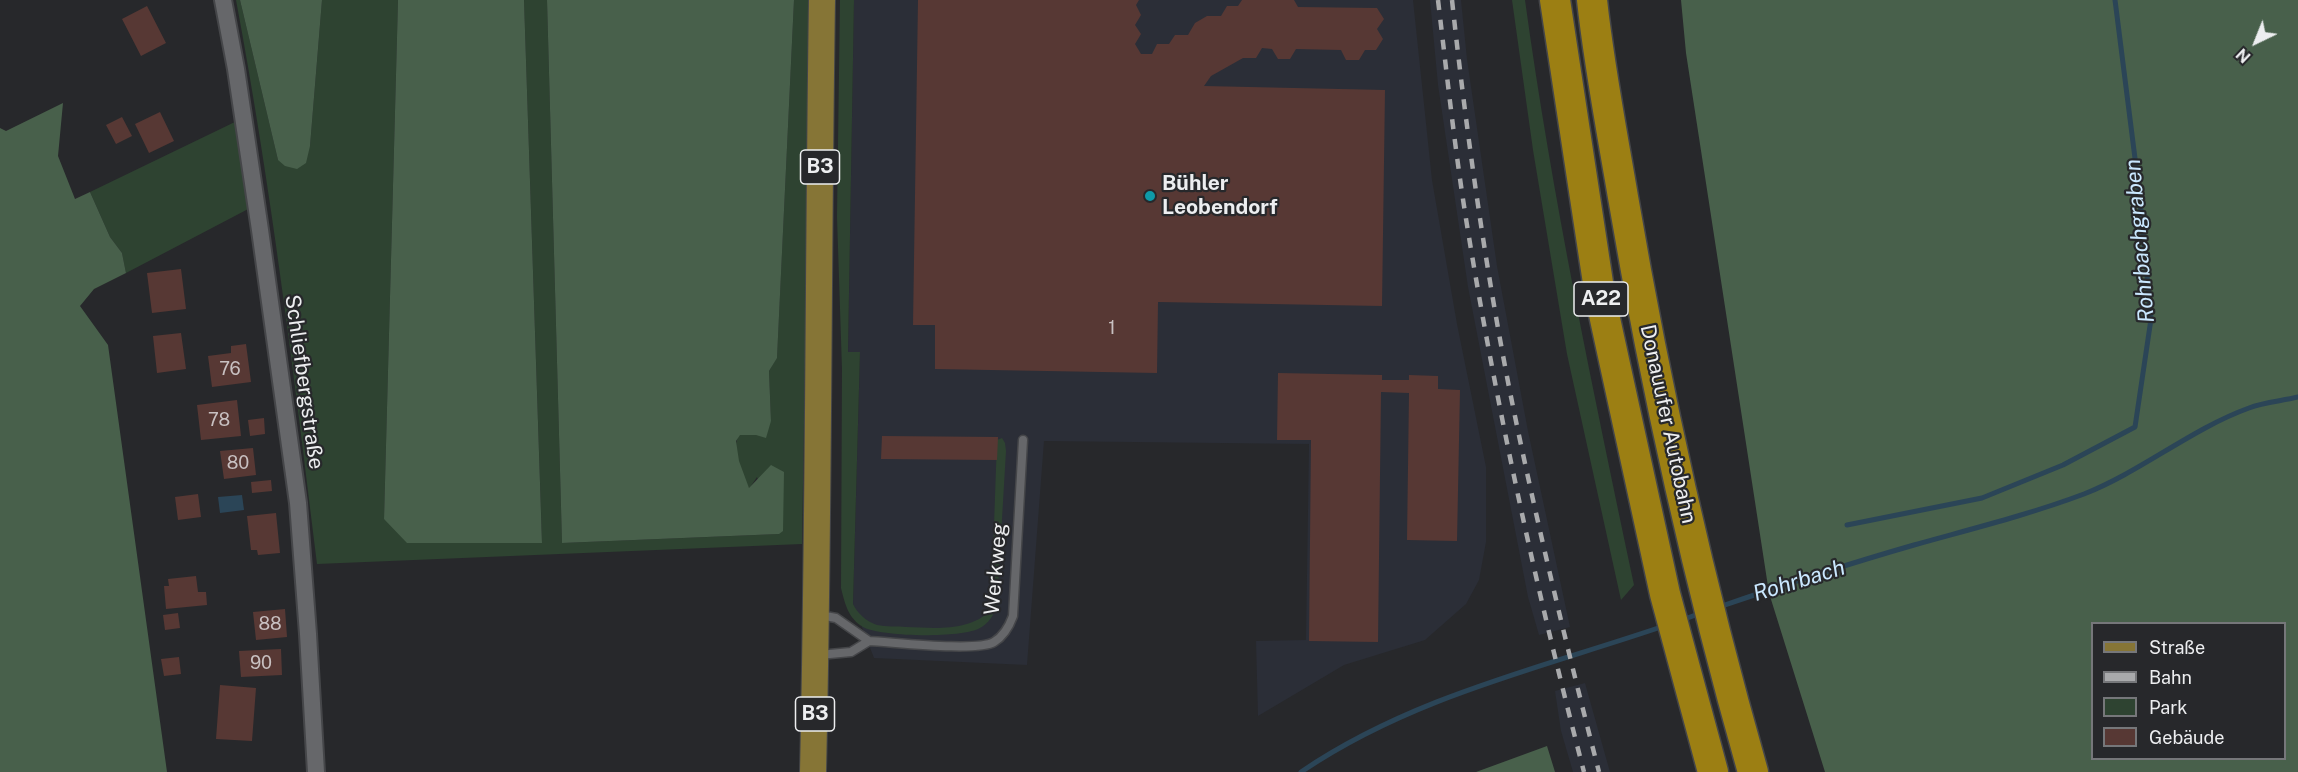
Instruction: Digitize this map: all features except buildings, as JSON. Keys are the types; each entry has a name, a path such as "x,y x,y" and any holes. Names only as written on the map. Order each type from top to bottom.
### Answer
{"highway":[{"name":"Donauufer Autobahn","path":"1555,0 1600,296 1665,594 1713,772"},
{"name":"Donauufer Autobahn","path":"1592,0 1639,288 1672,450 1703,584 1754,772"}],"main road":[{"name":"B3","path":"813,772 817,615 822,0"}],"street":[{"name":"Schliefbergstraße","path":"223,0 254,184 298,503 316,772"}],"lane":[{"name":"Werkweg","path":"869,641 975,647 994,642 1003,635 1013,616 1023,440"},
{"path":"816,655 851,652 869,641 836,618 817,615"}],"shaded area":[{"path":"854,0 1413,0 1432,180 1457,324 1486,467 1486,542 1479,580 1466,604 1425,640 1344,665 1258,716 1256,641 1306,640 1309,444 1044,441 1027,665 874,658 853,604 860,352 848,352"},
{"path":"1430,0 1461,0 1467,59 1497,266 1528,431 1570,627 1539,635 1528,597 1468,287 1438,85"},
{"path":"1585,683 1610,772 1573,772 1561,731 1555,691"}],"green space":[{"path":"236,0 240,0 278,160 310,146 322,0 398,0 384,519 542,542 524,0 547,0 562,543 779,534 757,477 749,489 738,462 736,448 739,435 756,435 771,421 769,371 777,357 794,0 811,0 802,544 317,564 271,210"},
{"path":"240,0 322,0 310,146 306,163 297,169 285,166 278,160"},
{"path":"398,0 524,0 542,543 407,543 384,519"},
{"path":"547,0 794,0 777,358 769,371 771,421 766,438 756,435 740,435 736,441 739,461 749,488 771,465 784,472 783,531 779,534 562,543"},
{"path":"840,0 854,0 848,352 860,352 853,604 860,614 877,625 928,628 951,627 973,622 991,610 997,440 1002,438 1006,451 997,604 988,622 968,632 920,635 886,633 863,627 851,615 841,588 842,369 837,217"},
{"path":"1512,0 1525,0 1561,220 1634,585 1621,600 1567,354 1533,150"},
{"path":"1681,0 2298,0 2298,772 1825,772 1769,593 1686,53"},
{"path":"63,103 58,156 75,199 90,192 110,237 122,253 126,273 94,289 80,306 108,345 167,772 0,772 0,128 6,131"},
{"path":"239,120 252,207 126,273 122,253 110,237 90,192"},
{"path":"1547,746 1555,772 1476,772"}],"water":[{"path":"242,495 244,510 220,513 218,497"}],"waterway":[{"name":"Rohrbachgraben","path":"1847,525 1982,498 2063,465 2135,427 2151,319 2139,190 2115,0"},
{"name":"Rohrbach","path":"1719,607 1840,567 2063,502 2105,485 2228,417 2255,406 2298,397"},
{"name":"Rohrbach","path":"1682,620 1701,613"},
{"name":"Rohrbach","path":"1301,772 1387,723 1432,704 1524,671 1664,626"}],"railway":[{"path":"1438,0 1463,197 1491,363 1534,569 1584,772"},
{"path":"1452,0 1476,194 1509,387 1551,580 1599,772"}],"place":[{"name":"Bühler Leobendorf","path":"1150,196"}]}
